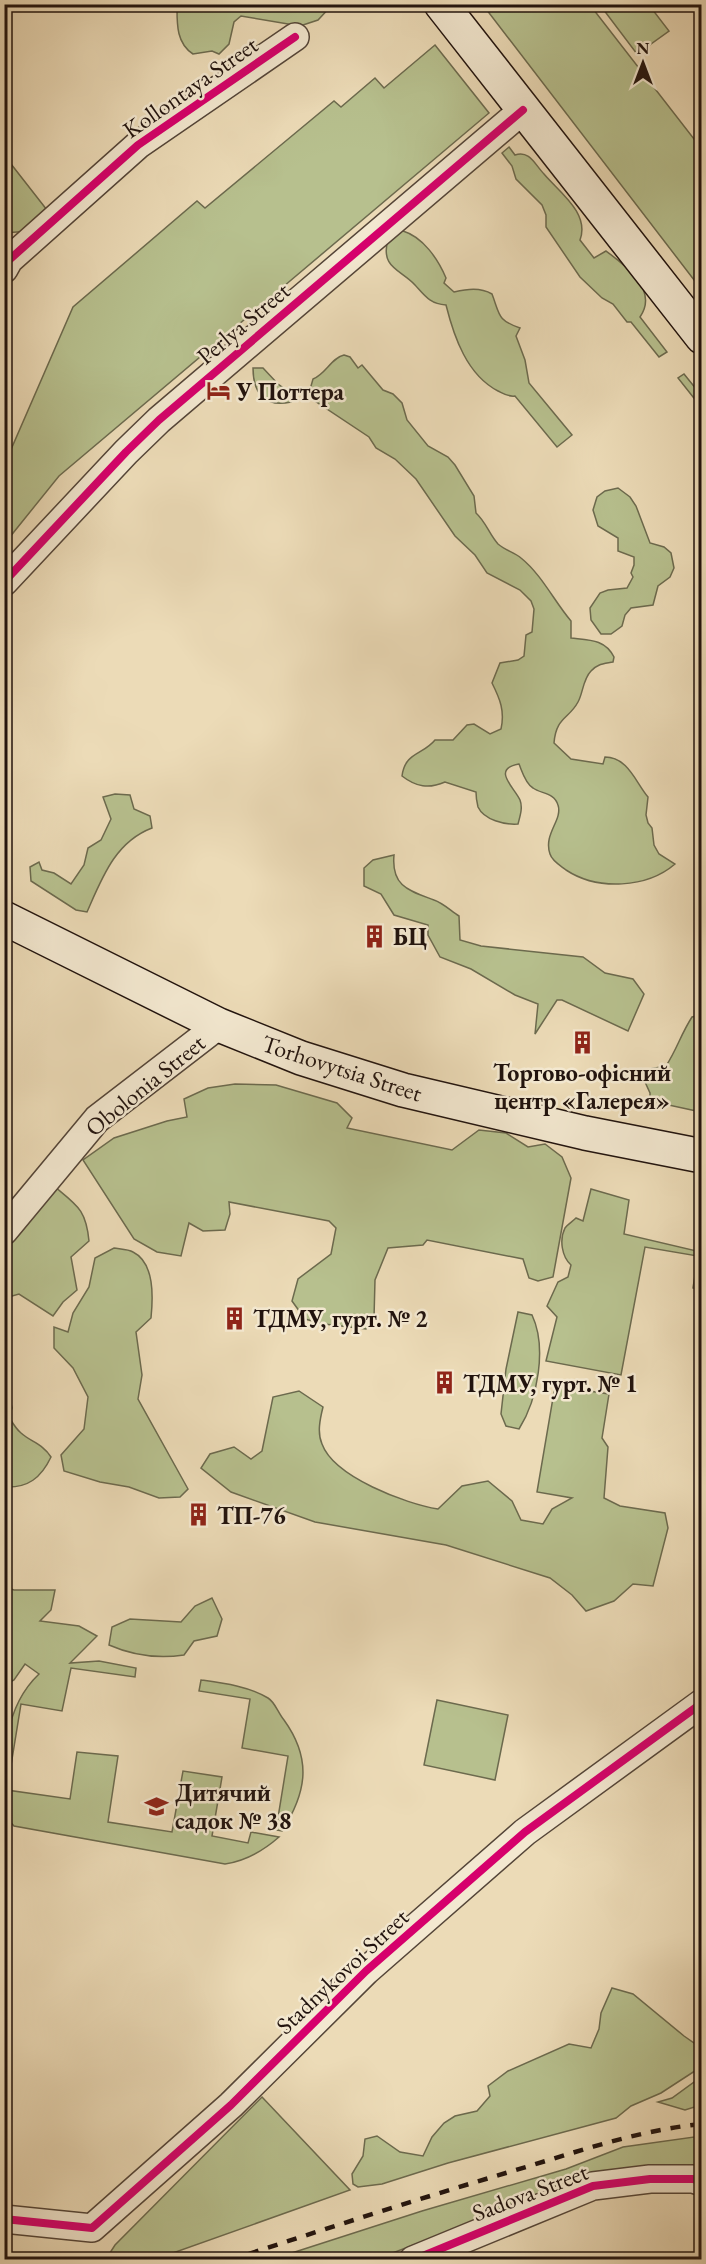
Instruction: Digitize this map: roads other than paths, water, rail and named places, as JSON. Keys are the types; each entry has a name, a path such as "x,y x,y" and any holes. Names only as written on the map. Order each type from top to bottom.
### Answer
{"main road":[{"path":"441,4 702,338"},
{"name":"Torhovytsia Street","path":"4,918 219,1025 301,1058 403,1090 594,1135 702,1156"}],"street":[{"name":"Kollontaya Street","path":"4,269 9,260 138,145 295,36"},
{"name":"Perlya Street","path":"4,582 126,452 164,416 523,110"},
{"name":"Obolonia Street","path":"4,1231 97,1119 219,1025"},
{"name":"Stadnykovoi Street","path":"4,2219 92,2228 231,2105 366,1971 525,1832 702,1703"},
{"name":"Sadova Street","path":"413,2259 593,2186 650,2179 693,2179 702,2182"}],"railway":[{"path":"230,2260 585,2149 631,2136 702,2124"}],"place":[{"name":"У Поттера","path":"218,391"},
{"name":"БЦ","path":"375,936"},
{"name":"Торгово-офісний центр «Галерея»","path":"582,1042"},
{"name":"ТДМУ, гурт. № 2","path":"235,1318"},
{"name":"ТДМУ, гурт. № 1","path":"445,1383"},
{"name":"ТП-76","path":"199,1515"},
{"name":"Дитячий садок № 38","path":"157,1806"}]}
